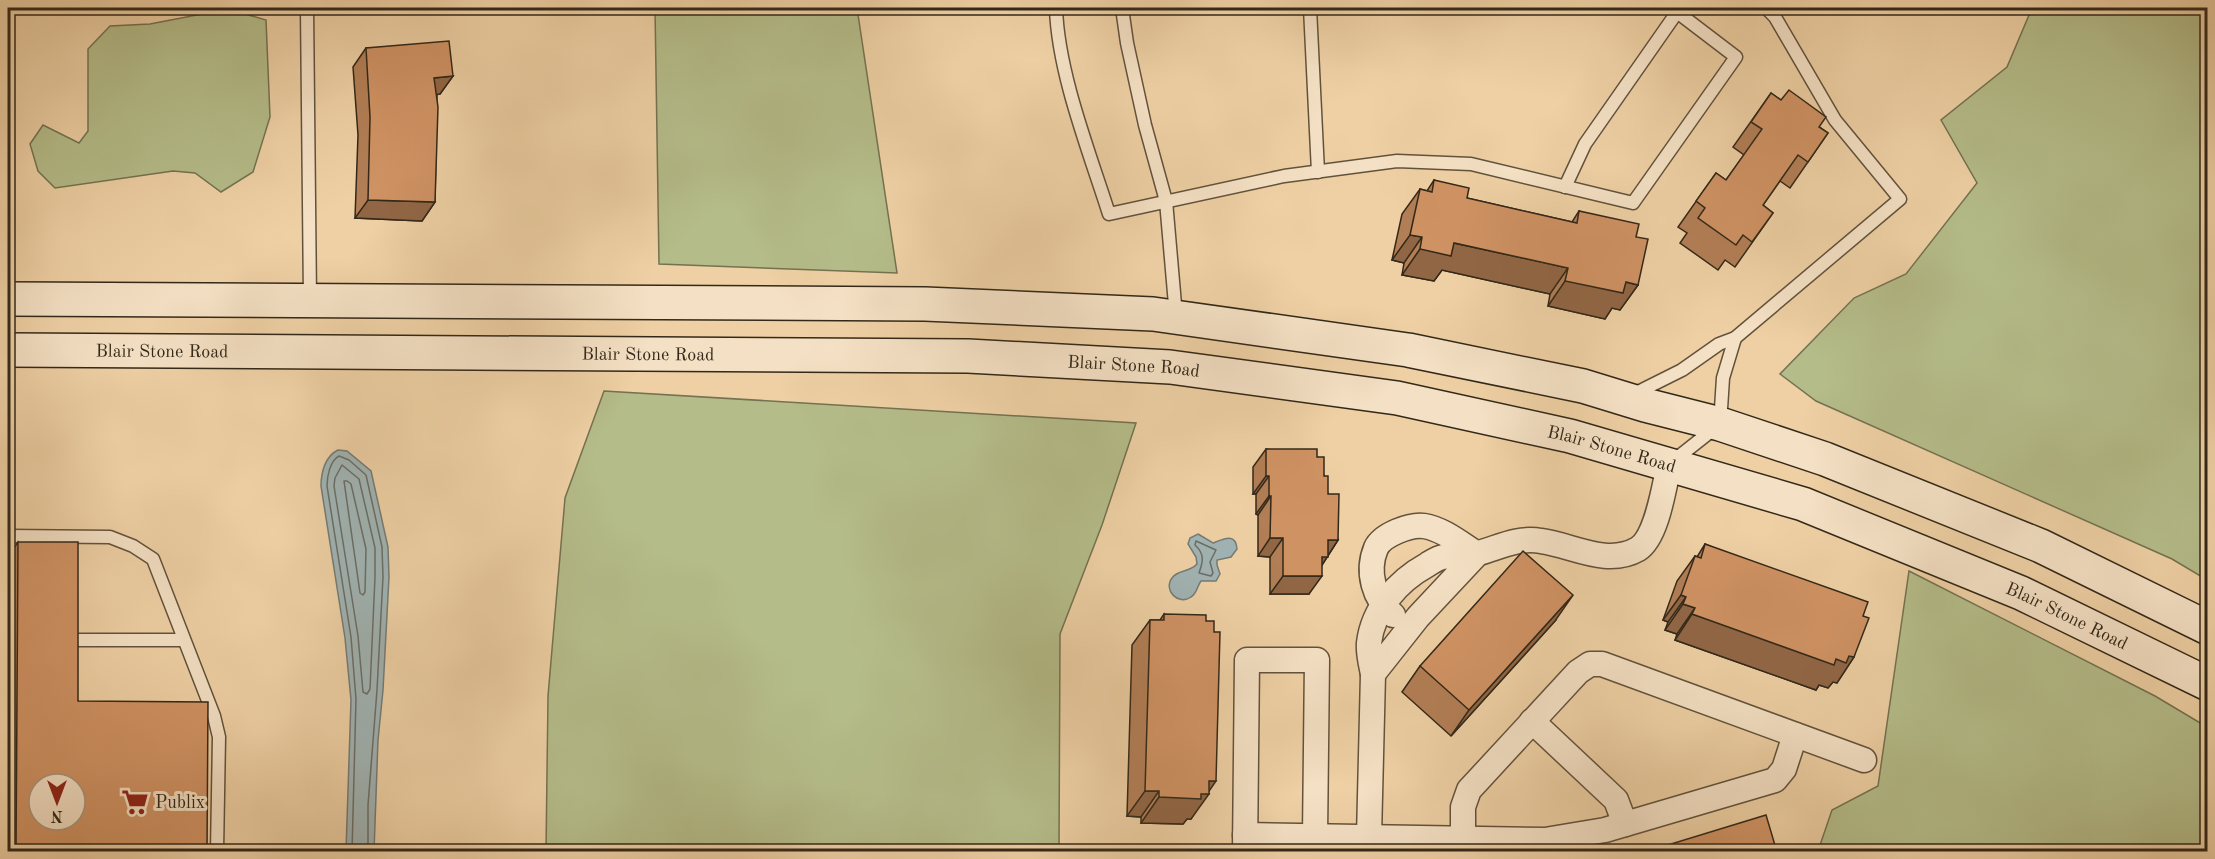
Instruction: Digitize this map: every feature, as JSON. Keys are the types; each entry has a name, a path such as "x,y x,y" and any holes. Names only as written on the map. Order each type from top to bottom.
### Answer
{"main road":[{"path":"8,299 926,303 1153,314 1408,350 1583,386 1720,424 1825,459 2041,546 2208,628"},
{"name":"Blair Stone Road","path":"8,350 968,356 1170,367 1397,398 1570,436 1803,504 2010,588 2208,684"}],"street":[{"path":"1370,837 1372,674 1369,641 1377,618 1394,590 1413,573 1442,557 1477,554 1501,544 1523,540 1540,541 1606,555 1621,555 1638,549 1647,541 1654,524 1669,465"},
{"path":"1410,628 1383,606 1373,589 1373,566 1377,547 1391,534 1406,528 1423,526 1438,530 1477,554"},
{"path":"1372,674 1477,554"},
{"path":"1315,836 1317,660 1247,660 1245,843 1315,836 1463,838 1519,845 1605,830 1775,780 1784,769 1796,735"},
{"path":"1463,838 1463,807 1469,790 1578,672 1590,664 1602,663 1864,760"},
{"path":"1532,721 1616,800 1625,824"}],"lane":[{"path":"307,8 310,301"},
{"path":"1056,8 1057,32 1078,118 1109,214 1284,176 1397,161 1471,164 1565,187 1633,203 1736,57 1679,10 1585,144 1565,187"},
{"path":"1122,8 1127,43 1145,125 1166,201 1176,317"},
{"path":"1310,8 1318,172"},
{"path":"1626,399 1682,370 1719,344 1735,338 1900,199 1835,120 1775,17 1766,8"},
{"path":"1669,465 1720,424 1723,378 1735,338"},
{"path":"8,536 110,537 133,546 153,559 214,716 219,737 217,852"},
{"path":"79,640 184,640"}],"green space":[{"path":"655,8 857,8 897,273 659,264"},
{"path":"2032,8 2207,8 2207,580 2172,559 1816,401 1780,374 1854,298 1906,274 1977,183 1941,120 2007,67"},
{"path":"228,9 266,20 270,117 253,172 221,192 195,173 173,171 55,188 38,171 30,144 43,125 79,143 88,131 88,49 110,26 150,24"},
{"path":"604,391 1136,423 1102,525 1060,634 1059,851 546,851 548,696 565,498"},
{"path":"1909,571 2155,696 2207,727 2207,851 1818,851 1832,810 1878,786"}],"water":[{"path":"338,450 347,451 371,471 388,547 389,577 378,740 374,851 346,851 351,700 345,638 321,486 325,465 330,456"},
{"path":"1198,534 1213,543 1228,538 1232,539 1237,549 1231,557 1217,560 1220,574 1216,581 1201,581 1193,596 1181,600 1171,592 1170,583 1174,575 1191,569 1197,564 1196,557 1188,544 1190,538"}],"building":[{"path":"449,41 453,76 434,78 438,107 435,202 368,200 370,117 366,48"},
{"path":"1789,90 1826,117 1819,127 1828,133 1808,162 1798,155 1763,205 1773,213 1752,242 1743,235 1736,245 1698,218 1705,208 1696,201 1716,173 1726,180 1762,129 1751,122 1771,93 1781,100"},
{"path":"1434,180 1469,188 1467,198 1577,223 1579,211 1639,224 1636,237 1648,239 1638,285 1626,282 1623,293 1565,281 1568,268 1454,243 1451,256 1420,249 1422,237 1410,235 1420,189 1432,192"},
{"path":"1266,449 1317,449 1317,457 1324,457 1324,476 1328,476 1328,494 1339,494 1338,540 1328,540 1328,557 1322,557 1322,576 1283,576 1283,538 1270,538 1271,496 1269,496 1269,476 1266,476"},
{"path":"18,542 78,542 78,701 208,702 207,852 16,852"},
{"path":"1705,544 1868,602 1863,616 1869,618 1854,657 1849,656 1846,663 1836,659 1834,665 1692,614 1695,608 1683,604 1686,597 1681,595 1695,556 1701,558"},
{"path":"1523,551 1573,595 1469,710 1420,666"},
{"path":"1164,614 1206,615 1206,621 1214,621 1214,632 1220,632 1216,781 1209,781 1209,794 1201,794 1201,799 1159,797 1159,791 1145,791 1150,620 1164,620"},
{"path":"1766,815 1777,852 1645,852"}],"place":[{"name":"Publix","path":"135,802"}]}
